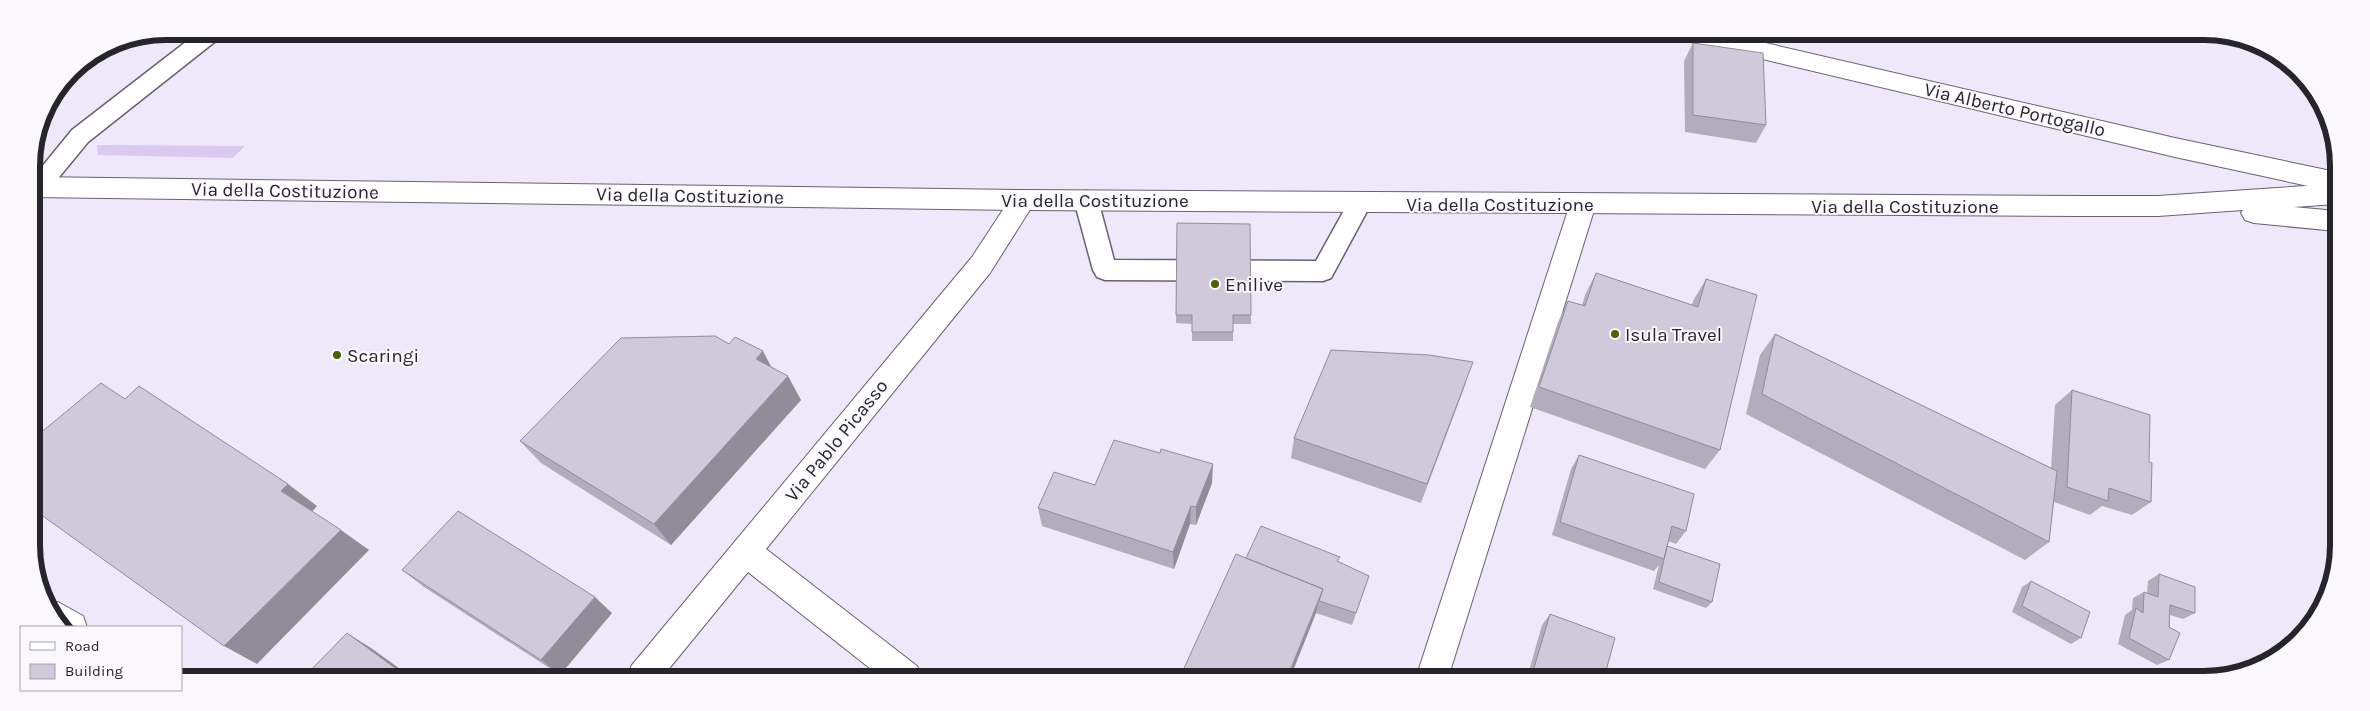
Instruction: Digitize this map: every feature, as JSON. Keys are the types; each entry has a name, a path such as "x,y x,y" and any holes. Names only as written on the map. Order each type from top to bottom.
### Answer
{"main road":[{"name":"Via Alberto Portogallo","path":"1718,40 1813,60 2253,166 2330,181"},
{"name":"Via della Costituzione","path":"40,187 1023,200 2158,206"},
{"path":"2158,206 2330,194"},
{"name":"Via Pablo Picasso","path":"647,671 981,265 1023,200"},
{"path":"1434,671 1583,204"},
{"path":"2158,206 2330,220"},
{"path":"745,551 898,671"}],"lane":[{"path":"40,181 80,136 203,40"},
{"path":"1086,200 1105,270 1324,271 1360,202"}],"shaded area":[{"path":"97,145 245,146 233,158 98,155"}],"building":[{"path":"1693,43 1763,53 1766,125 1693,115"},
{"path":"1177,223 1250,224 1251,315 1233,315 1233,332 1192,332 1192,315 1176,315"},
{"path":"1596,273 1698,307 1706,279 1757,295 1720,450 1539,387 1568,301 1585,306"},
{"path":"1775,334 2057,471 2049,542 1762,394"},
{"path":"715,336 729,344 735,337 763,351 756,359 788,376 654,524 520,441 621,338"},
{"path":"1331,350 1429,355 1473,362 1427,484 1294,438"},
{"path":"101,383 125,399 139,386 288,484 281,491 341,530 224,646 40,514 40,433"},
{"path":"2072,390 2150,415 2149,462 2152,463 2151,502 2109,488 2108,501 2067,487"},
{"path":"1114,440 1160,453 1161,449 1213,464 1196,507 1191,506 1173,552 1038,508 1054,472 1095,485"},
{"path":"1579,455 1694,494 1686,531 1672,526 1664,559 1560,522"},
{"path":"458,511 595,597 541,660 402,570"},
{"path":"1261,526 1340,557 1337,561 1369,576 1356,613 1319,601 1323,589 1246,558"},
{"path":"1667,546 1720,564 1712,602 1659,582"},
{"path":"1236,554 1323,589 1290,671 1183,671"},
{"path":"2159,574 2195,587 2195,613 2170,605 2169,627 2180,633 2169,660 2129,638 2136,608 2143,613 2144,592 2158,597"},
{"path":"2031,581 2090,612 2081,638 2022,606"},
{"path":"1550,614 1615,638 1606,671 1533,671"},
{"path":"347,633 399,671 310,671"}],"place":[{"name":"Enilive","path":"1215,284"},
{"name":"Isula Travel","path":"1615,334"},
{"name":"Scaringi","path":"337,355"}]}
